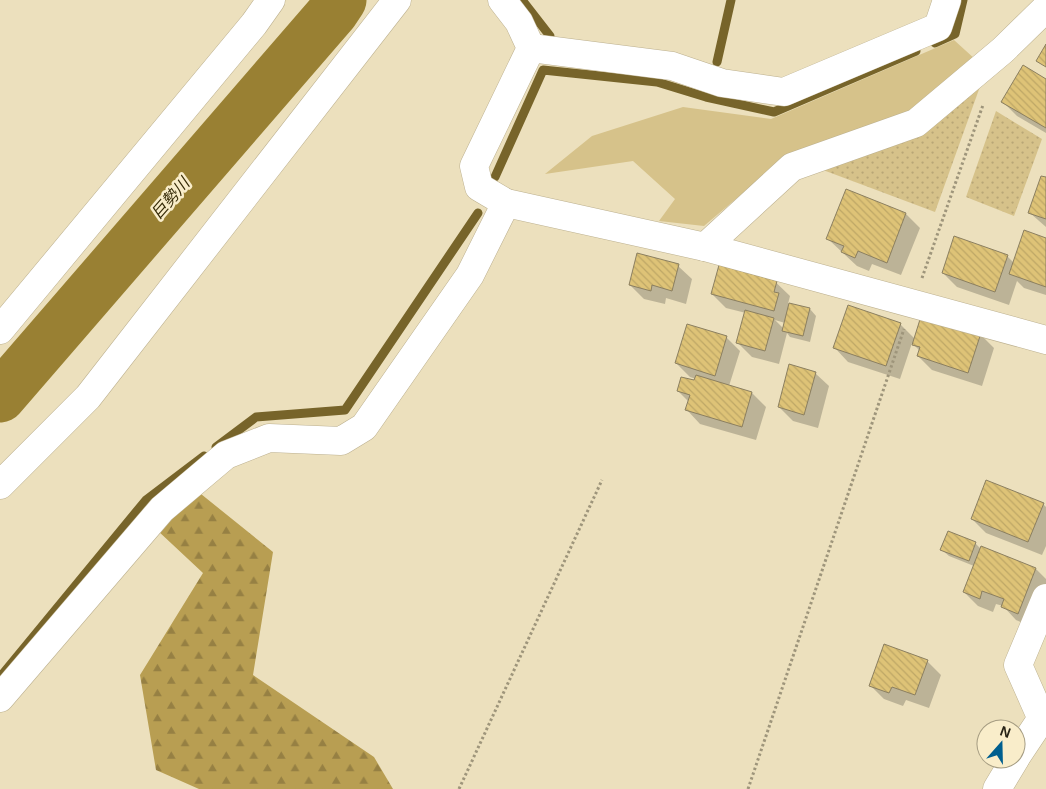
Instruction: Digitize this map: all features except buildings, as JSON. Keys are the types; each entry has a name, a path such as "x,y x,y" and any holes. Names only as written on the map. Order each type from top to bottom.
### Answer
{"street":[{"path":"0,330 254,24 271,0"},
{"path":"0,485 88,397 397,0"},
{"path":"502,0 519,22 531,48"},
{"path":"531,48 672,66 722,83 784,92 938,27 946,0"},
{"path":"705,247 792,167 916,124 1003,50 1046,8"},
{"path":"531,48 474,166 479,187 506,203 705,247 1046,340"},
{"path":"0,698 162,509 226,455 269,438 341,441 364,427 470,275 506,203"},
{"path":"1026,742 1044,715 1018,666 1046,598"},
{"path":"997,789 1009,769"}],"path":[{"path":"748,789 912,304 986,97"},
{"path":"459,789 602,480"}],"shaded area":[{"path":"954,40 976,60 916,117 783,159 704,226 659,221 675,199 633,161 545,174 592,136 683,107 771,119"},
{"path":"982,81 935,212 823,170"},
{"path":"996,111 1042,139 1014,216 966,197"}],"green space":[{"path":"201,494 273,552 253,675 374,757 393,789 199,789 156,770 140,675 203,573 157,530"}],"waterway":[{"name":"巨勢川","path":"0,397 333,12 341,0"},
{"path":"522,0 550,36"},
{"path":"717,62 731,0"},
{"path":"935,43 955,34 963,0"},
{"path":"495,177 543,70 657,82 706,97 774,112 916,51"},
{"path":"216,447 256,417 345,410 478,213"},
{"path":"2,675 146,500 204,456"}]}
